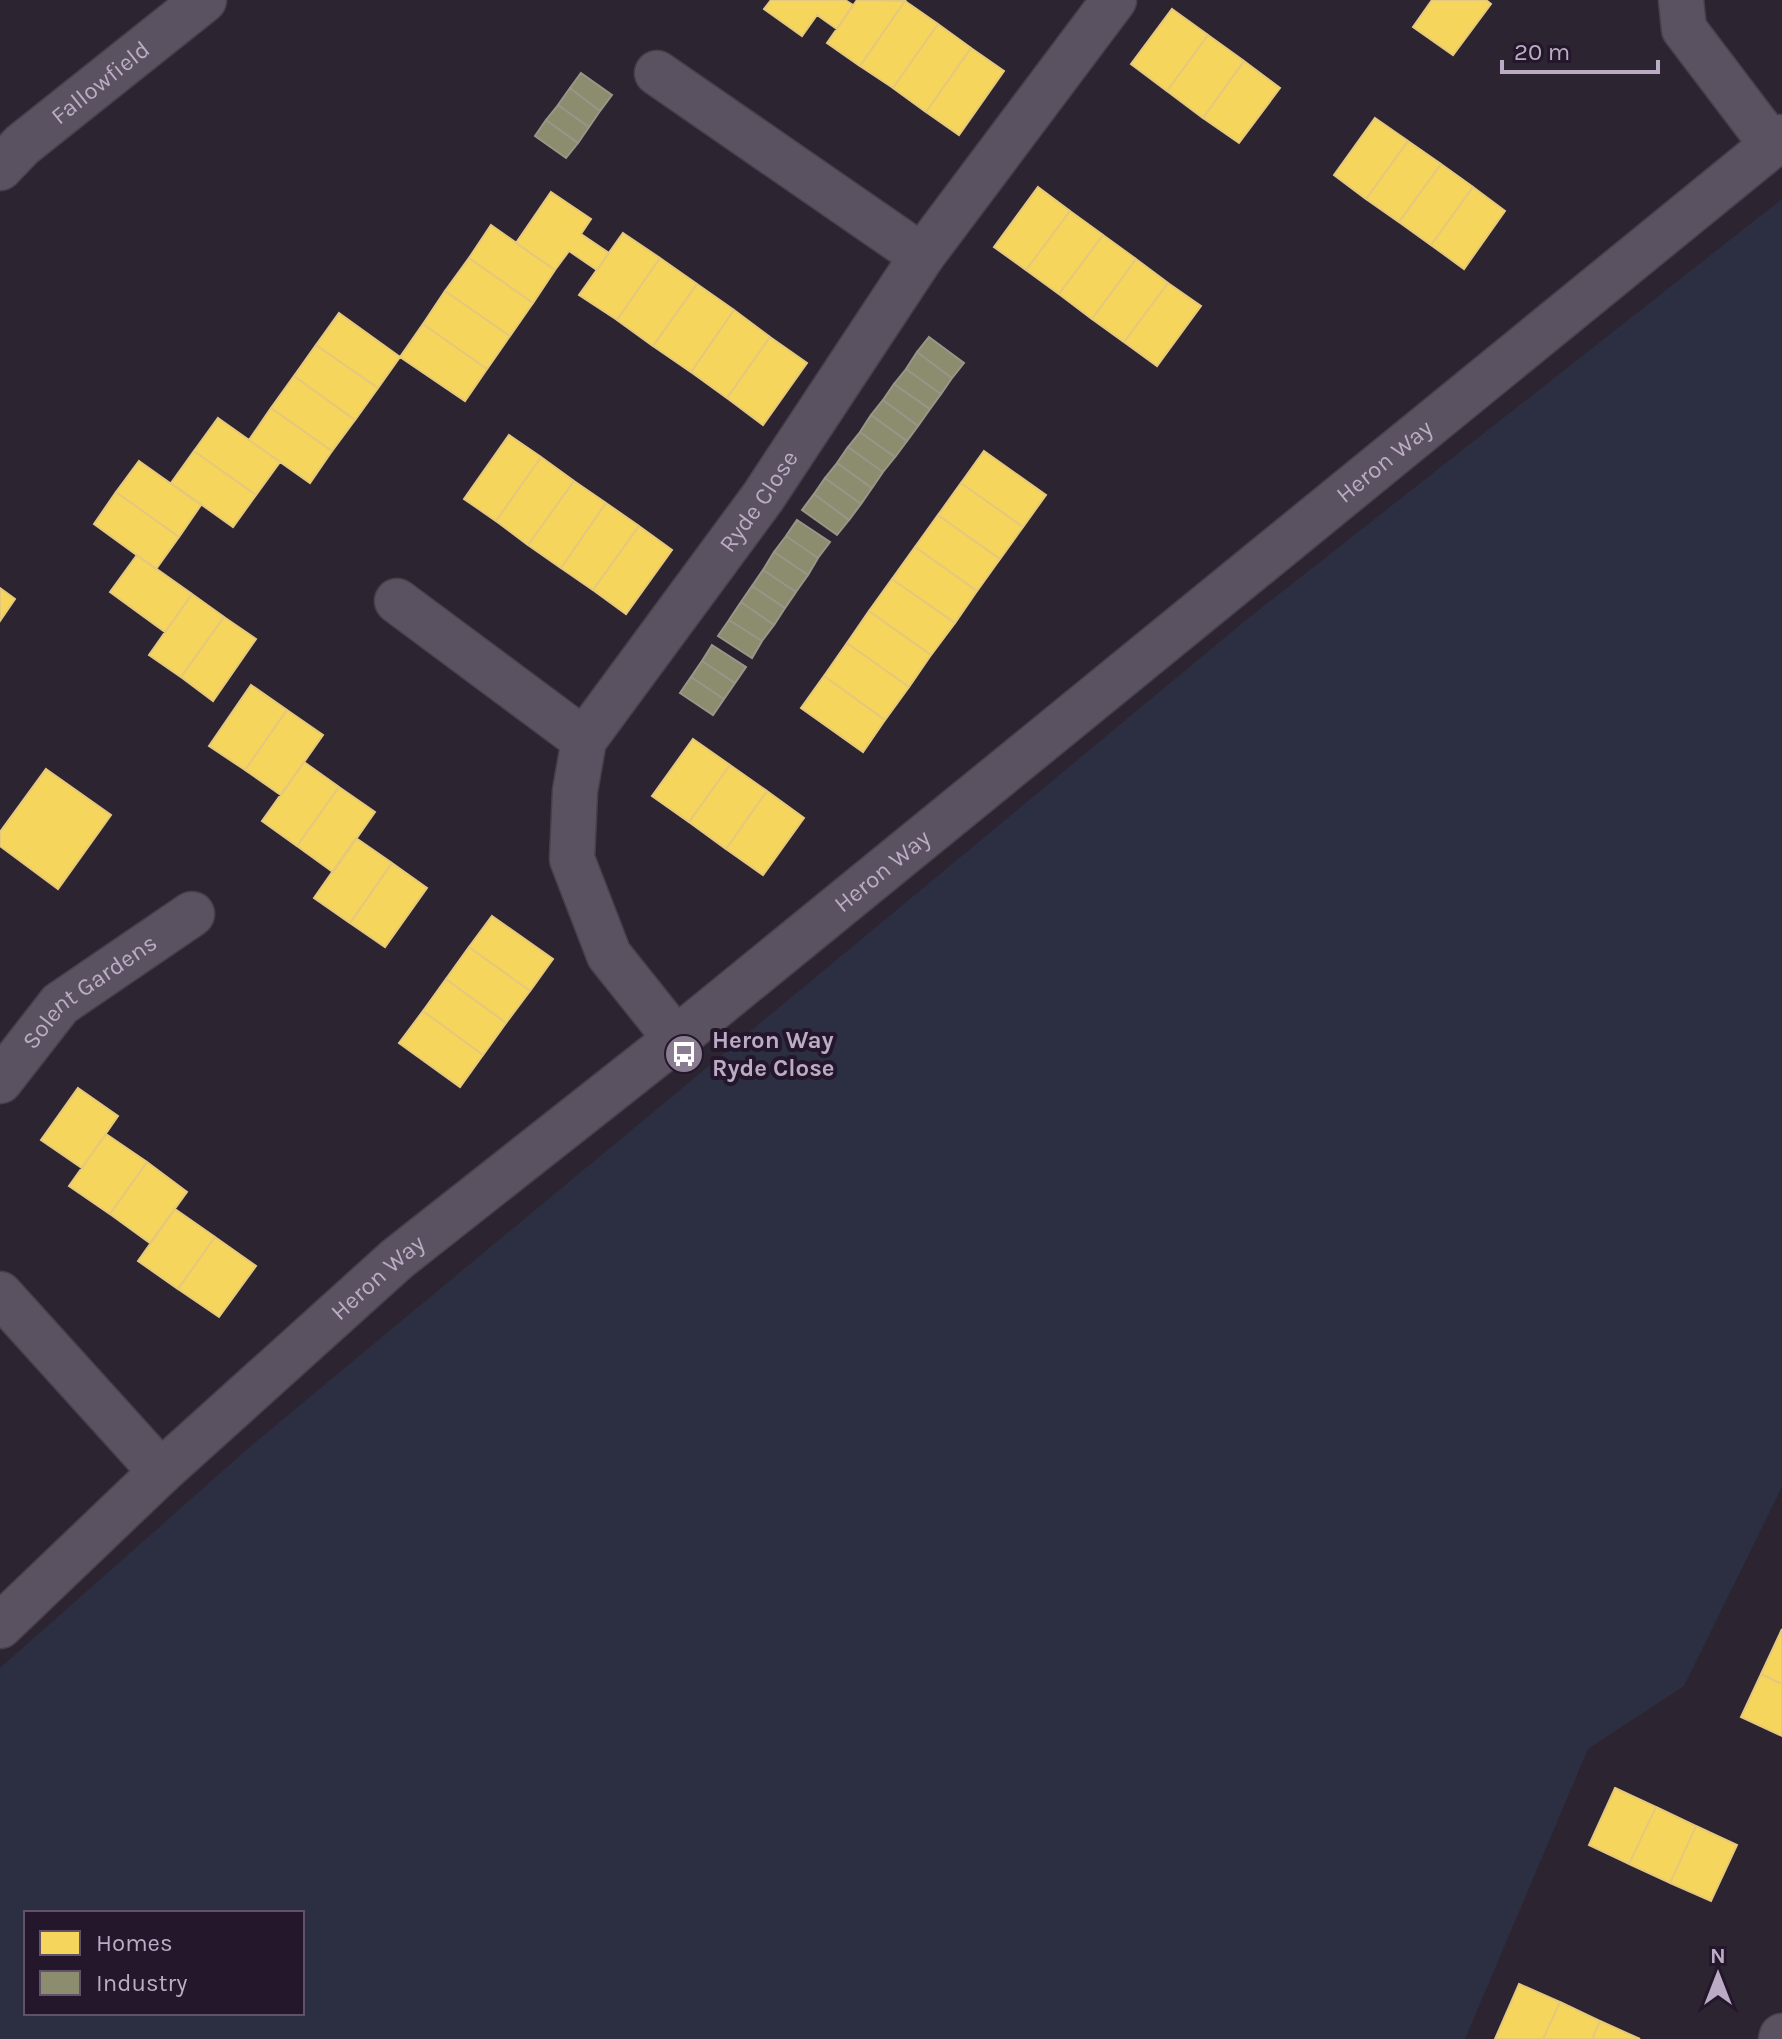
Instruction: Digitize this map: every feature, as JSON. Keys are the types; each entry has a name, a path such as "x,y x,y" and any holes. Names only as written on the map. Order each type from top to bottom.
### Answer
{"street":[{"name":"Fallowfield","path":"0,168 22,145 204,0"},
{"name":"Ryde Close","path":"676,1039 609,955 572,859 575,791 584,740 763,497 922,256 1114,0"},
{"path":"1681,0 1684,29 1777,141"},
{"path":"657,73 922,256"},
{"name":"Heron Way","path":"0,1626 161,1472 397,1259 676,1039 1777,141"},
{"path":"397,601 584,740"},
{"name":"Solent Gardens","path":"0,1081 60,1004 192,914"},
{"path":"0,1294 161,1472"}],"shaded area":[{"path":"1782,199 1782,1487 1684,1686 1588,1749 1465,2039 0,2039 0,1668 253,1444 1246,620"}],"building: Homes":[{"path":"771,0 845,0 853,5 837,29 817,15 802,36 764,9"},
{"path":"857,0 905,1 860,66 827,43"},
{"path":"1432,0 1486,0 1491,4 1453,55 1413,27"},
{"path":"905,1 938,24 893,88 860,66"},
{"path":"1172,9 1208,35 1167,91 1131,64"},
{"path":"938,24 971,48 926,112 893,88"},
{"path":"1208,35 1244,61 1203,118 1167,91"},
{"path":"971,48 1004,71 959,135 926,112"},
{"path":"1244,61 1280,88 1239,143 1203,118"},
{"path":"1375,118 1408,141 1366,199 1334,175"},
{"path":"1408,141 1441,164 1399,222 1366,199"},
{"path":"1441,164 1473,187 1431,245 1399,222"},
{"path":"1038,187 1070,211 1026,270 994,247"},
{"path":"1473,187 1505,211 1464,269 1431,245"},
{"path":"551,192 591,219 581,234 609,253 597,270 569,251 555,270 516,243"},
{"path":"1070,211 1103,235 1059,294 1026,270"},
{"path":"491,225 555,270 533,303 469,258"},
{"path":"623,233 660,258 617,320 579,295"},
{"path":"1103,235 1136,259 1092,319 1059,294"},
{"path":"469,258 533,303 510,336 445,291"},
{"path":"660,258 697,284 653,346 617,320"},
{"path":"1136,259 1168,283 1124,342 1092,319"},
{"path":"1168,283 1201,306 1157,366 1124,342"},
{"path":"697,284 734,310 691,372 653,346"},
{"path":"445,291 510,336 487,369 423,324"},
{"path":"734,310 770,337 727,398 691,372"},
{"path":"339,313 400,357 378,388 316,345"},
{"path":"423,324 487,369 465,401 400,357"},
{"path":"770,337 807,363 763,425 727,398"},
{"path":"316,345 378,388 355,420 294,376"},
{"path":"294,376 355,420 332,451 271,408"},
{"path":"271,408 332,451 310,483 249,440"},
{"path":"218,418 280,462 256,495 194,451"},
{"path":"509,435 541,457 496,521 464,499"},
{"path":"194,451 256,495 233,527 171,483"},
{"path":"984,451 1046,495 1023,527 961,483"},
{"path":"541,457 574,481 528,545 496,521"},
{"path":"139,461 201,505 179,537 116,492"},
{"path":"574,481 606,503 561,568 528,545"},
{"path":"961,483 1023,527 1000,559 938,515"},
{"path":"116,492 179,537 156,569 94,524"},
{"path":"606,503 639,526 593,590 561,568"},
{"path":"938,515 1000,559 977,591 915,547"},
{"path":"639,526 672,550 626,614 593,590"},
{"path":"915,547 977,591 955,623 892,579"},
{"path":"137,555 192,594 165,632 110,592"},
{"path":"892,579 955,623 931,655 869,611"},
{"path":"0,588 15,599 0,621"},
{"path":"192,594 224,617 181,677 149,655"},
{"path":"869,611 931,655 909,687 847,643"},
{"path":"224,617 256,639 213,701 181,677"},
{"path":"847,643 909,687 885,720 824,676"},
{"path":"824,676 885,720 863,752 801,708"},
{"path":"251,685 287,710 245,770 209,746"},
{"path":"287,710 323,735 281,795 245,770"},
{"path":"693,739 730,765 689,822 652,796"},
{"path":"304,762 339,787 297,846 262,821"},
{"path":"730,765 767,791 726,849 689,822"},
{"path":"46,769 111,815 58,889 0,846 0,832"},
{"path":"339,787 375,812 333,872 297,846"},
{"path":"767,791 804,818 763,875 726,849"},
{"path":"356,838 392,863 350,923 314,898"},
{"path":"392,863 427,888 385,947 350,923"},
{"path":"492,916 553,959 530,991 469,947"},
{"path":"469,947 530,991 506,1023 446,979"},
{"path":"446,979 506,1023 483,1055 423,1011"},
{"path":"423,1011 483,1055 460,1087 399,1043"},
{"path":"78,1088 118,1116 82,1168 41,1140"},
{"path":"106,1134 147,1162 110,1214 69,1186"},
{"path":"147,1162 187,1192 150,1243 110,1214"},
{"path":"175,1209 215,1237 178,1289 138,1261"},
{"path":"215,1237 256,1266 219,1317 178,1289"},
{"path":"1782,1629 1782,1684 1761,1674"},
{"path":"1761,1674 1782,1684 1782,1736 1741,1717"},
{"path":"1615,1788 1656,1807 1629,1864 1589,1845"},
{"path":"1656,1807 1696,1826 1670,1883 1629,1864"},
{"path":"1696,1826 1737,1845 1711,1901 1670,1883"},
{"path":"1519,1984 1560,2002 1543,2039 1495,2039"},
{"path":"1560,2002 1600,2021 1592,2039 1543,2039"},
{"path":"1600,2021 1640,2039 1592,2039"}],"building: Industry":[{"path":"581,73 612,95 600,111 570,88"},
{"path":"570,88 600,111 589,127 558,105"},
{"path":"558,105 589,127 578,143 546,120"},
{"path":"546,120 578,143 566,158 535,136"},
{"path":"929,337 964,363 952,378 917,352"},
{"path":"917,352 952,378 941,394 906,369"},
{"path":"906,369 941,394 930,409 894,384"},
{"path":"894,384 930,409 918,426 883,400"},
{"path":"883,400 918,426 907,441 871,415"},
{"path":"871,415 907,441 895,457 860,432"},
{"path":"860,432 895,457 883,472 848,447"},
{"path":"848,447 883,472 872,488 837,463"},
{"path":"837,463 872,488 861,504 825,478"},
{"path":"825,478 861,504 849,520 814,494"},
{"path":"814,494 849,520 837,535 802,510"},
{"path":"797,520 830,542 818,558 786,536"},
{"path":"786,536 818,558 808,575 774,552"},
{"path":"774,552 808,575 796,592 763,570"},
{"path":"763,570 796,592 785,608 752,586"},
{"path":"752,586 785,608 774,625 741,602"},
{"path":"741,602 774,625 762,641 729,620"},
{"path":"729,620 762,641 752,658 718,636"},
{"path":"712,645 746,667 735,683 702,661"},
{"path":"702,661 735,683 724,699 691,677"},
{"path":"691,677 724,699 713,715 680,693"}],"place":[{"name":"Heron Way Ryde Close","path":"684,1054"}]}
